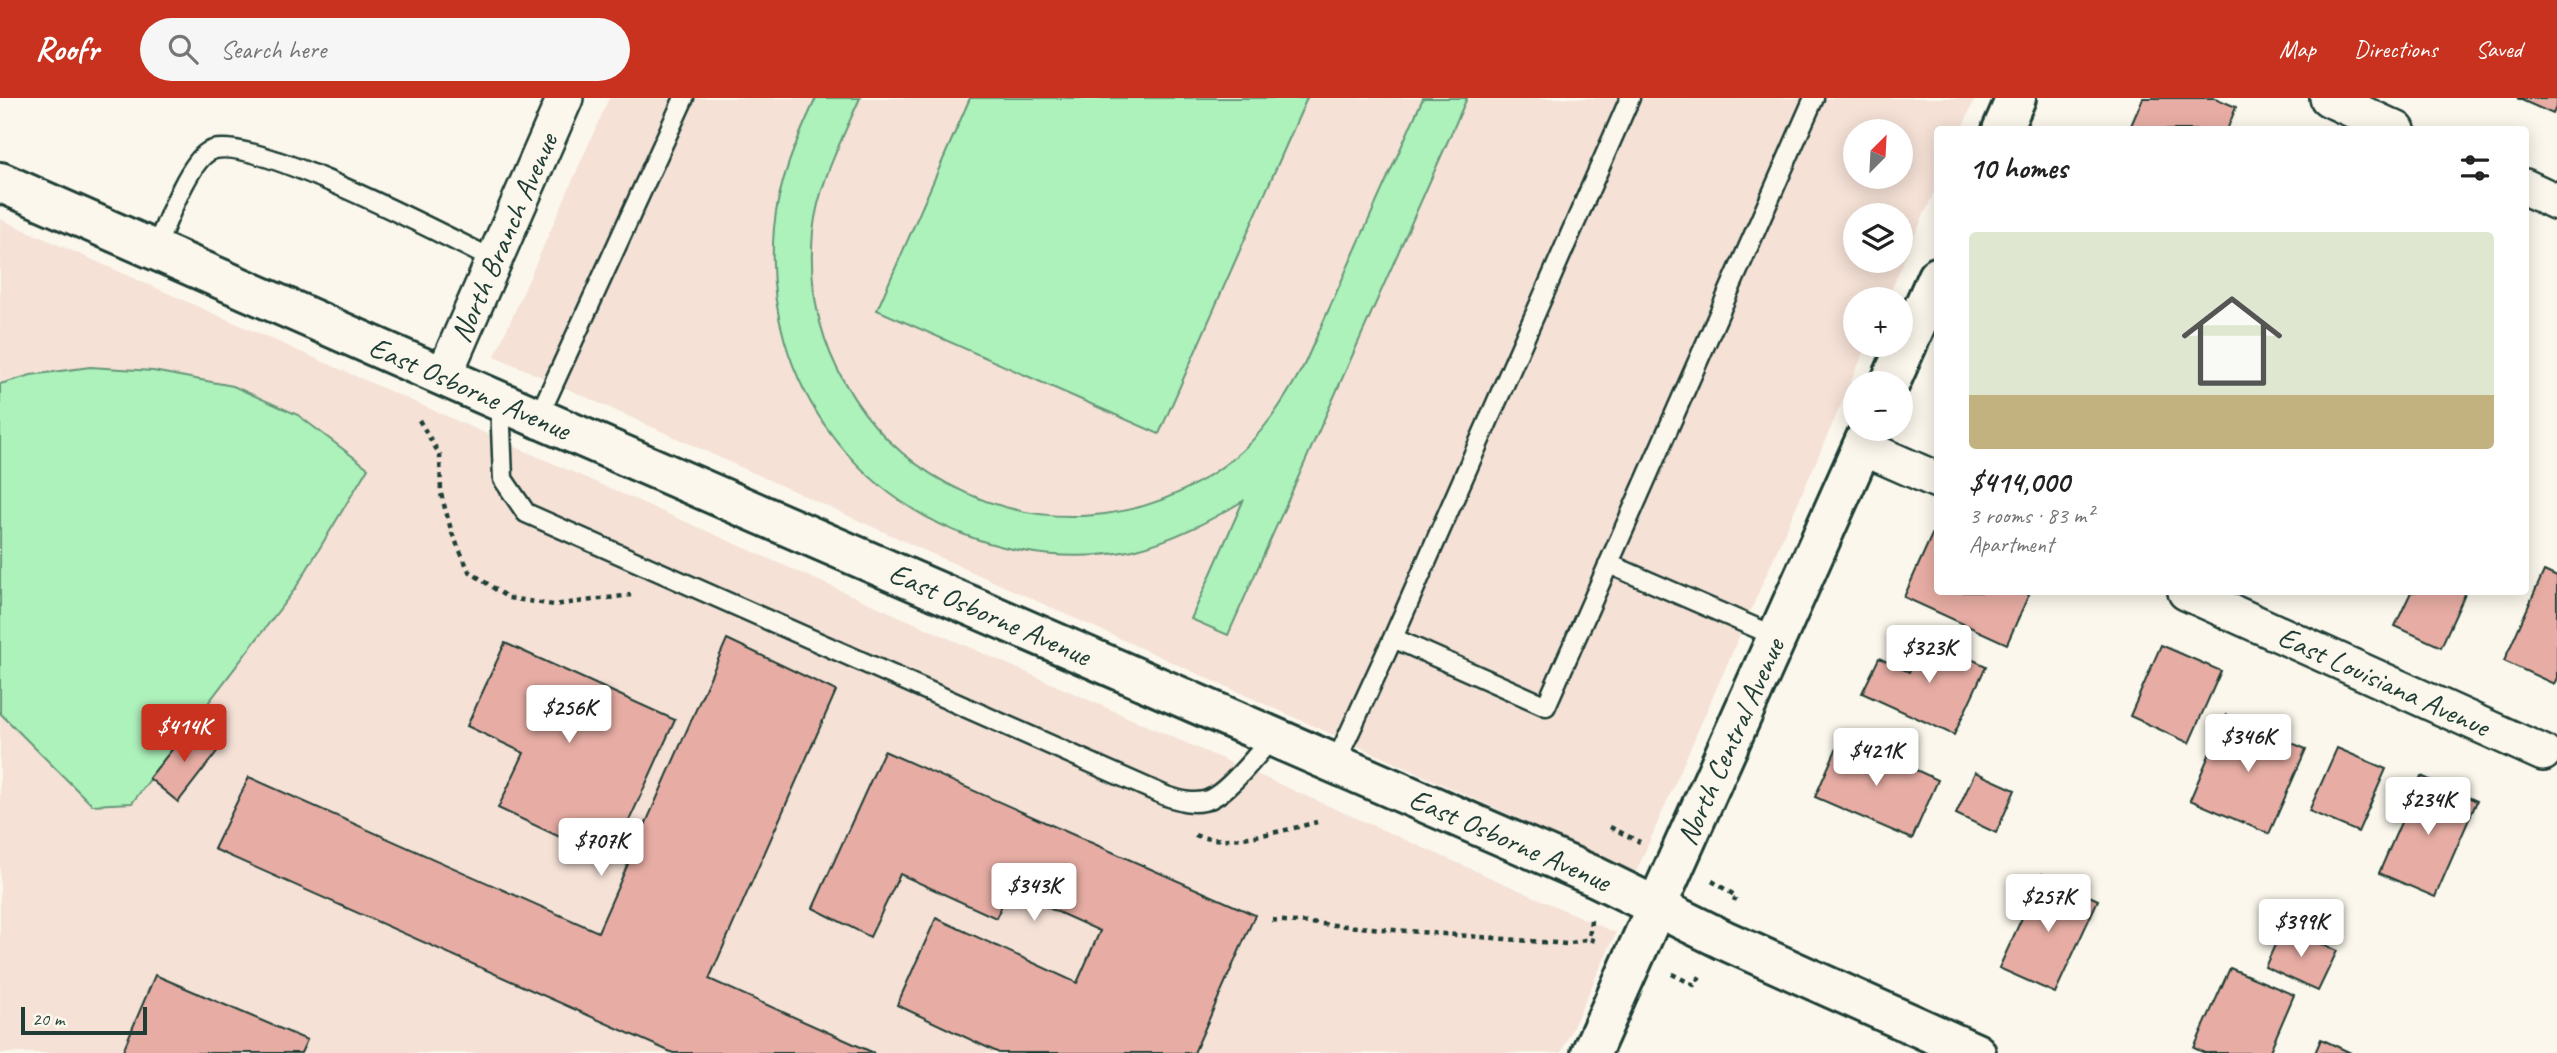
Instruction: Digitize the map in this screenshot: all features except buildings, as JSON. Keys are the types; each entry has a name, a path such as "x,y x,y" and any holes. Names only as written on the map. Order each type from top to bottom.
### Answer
{"street":[{"name":"North Branch Avenue","path":"443,377 565,98"},
{"path":"2004,126 2016,98"},
{"path":"2328,98 2388,126"},
{"name":"East Osborne Avenue","path":"0,182 1595,877 1724,940 1976,1053"},
{"path":"2529,189 2557,202"},
{"path":"1895,371 1934,283"},
{"name":"North Central Avenue","path":"1591,1053 1865,441"},
{"path":"1871,441 1934,478"},
{"name":"East Louisiana Avenue","path":"2193,595 2543,753"}],"lane":[{"path":"538,418 684,98"},
{"path":"1335,764 1630,98"},
{"path":"1393,638 1546,706 1814,98"},
{"path":"155,250 182,189 201,158 211,150 240,151 277,159 374,201 488,273"},
{"path":"500,402 503,480 526,513 1166,796 1189,803 1207,801 1220,794 1273,737"},
{"path":"1609,564 1777,637"}],"path":[{"path":"1272,920 1567,944 1589,939"}],"shaded area":[{"path":"609,98 1975,98 1963,126 1934,126 1934,192 1913,240 1913,203 1843,203 1843,273 1898,273 1892,287 1843,287 1843,357 1862,357 1856,371 1843,371 1843,400 1636,872 495,356"},
{"path":"0,219 1616,933 1561,1053 0,1053"}],"green space":[{"path":"816,98 860,98 825,180 813,232 818,312 845,383 889,440 947,483 1014,509 1087,516 1160,500 1230,461 1263,429 1304,365 1423,98 1467,98 1228,635 1191,619 1243,501 1190,530 1133,550 1060,555 1017,550 962,534 913,509 869,476 833,436 804,391 785,340 774,285 776,211 795,145"},
{"path":"970,98 1307,98 1159,434 877,310"},
{"path":"90,367 153,371 233,386 298,415 368,468 295,589 132,803 92,805 0,713 0,384 31,375"}]}
